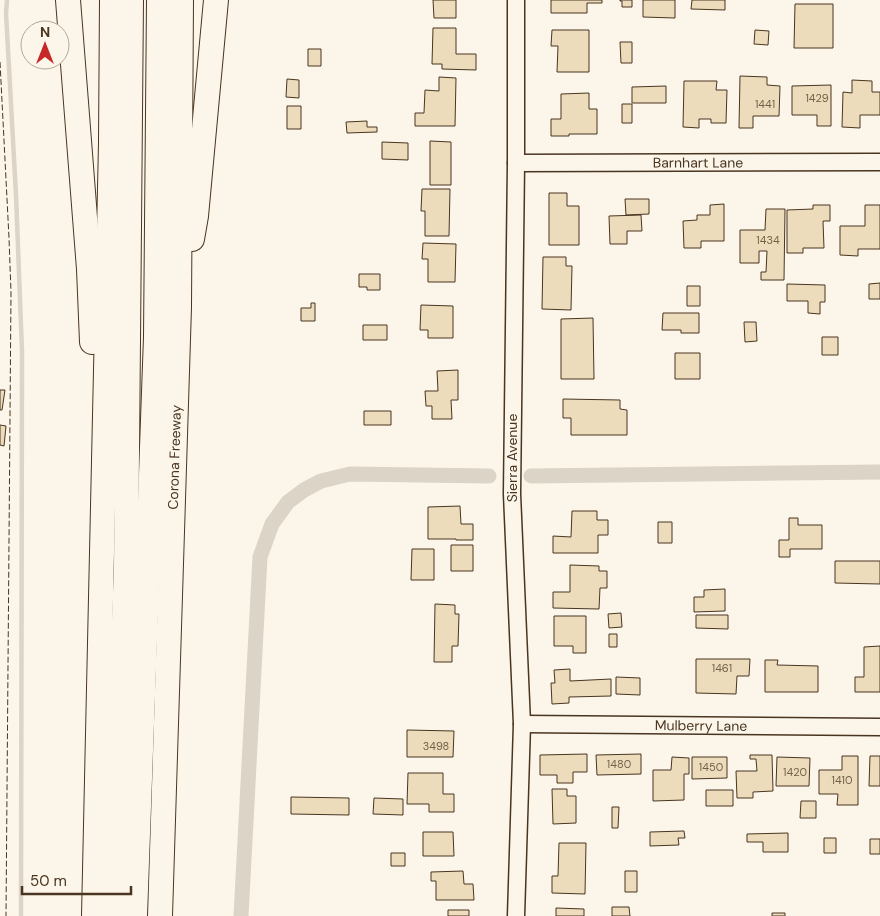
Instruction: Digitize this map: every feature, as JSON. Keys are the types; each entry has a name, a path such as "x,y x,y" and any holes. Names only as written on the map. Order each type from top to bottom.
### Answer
{"highway":[{"path":"68,0 89,269 101,567"},
{"path":"94,916 111,143 112,0"},
{"path":"113,916 126,566 131,0"},
{"path":"136,916 156,337 158,0"},
{"name":"Corona Freeway","path":"160,916 179,307 181,0"},
{"path":"179,307 196,216 216,0"}],"street":[{"name":"Sierra Avenue","path":"516,0 512,494 522,724 516,916"},
{"name":"Barnhart Lane","path":"516,163 880,162"},
{"name":"Mulberry Lane","path":"522,724 880,727"}],"building":[{"path":"433,0 456,0 456,18 434,18"},
{"path":"551,0 602,0 602,3 587,3 587,13 551,13"},
{"path":"620,0 632,0 632,7 622,7 622,1"},
{"path":"643,0 675,0 675,18 643,17"},
{"path":"692,0 725,0 725,10 691,9"},
{"path":"795,4 833,4 833,48 794,48"},
{"path":"433,28 456,28 456,54 476,54 476,70 442,69 442,64 432,64"},
{"path":"552,30 589,30 589,72 557,72 558,46 551,46"},
{"path":"755,30 769,31 768,45 754,44"},
{"path":"620,42 632,42 632,63 621,63"},
{"path":"308,49 321,49 321,66 308,66"},
{"path":"740,76 767,77 767,85 780,86 779,116 753,116 753,128 739,128"},
{"path":"439,77 456,78 455,126 415,126 415,113 424,113 425,90 439,91"},
{"path":"287,79 299,80 299,98 286,97"},
{"path":"852,80 872,81 872,92 880,92 880,115 860,115 860,128 842,127 843,92 852,93"},
{"path":"684,81 717,81 716,90 727,90 726,123 711,123 711,119 699,119 699,128 683,127"},
{"path":"831,85 831,126 817,126 817,115 792,115 792,86"},
{"path":"666,86 666,103 632,103 632,87"},
{"path":"589,93 589,109 597,109 597,134 551,136 551,119 561,119 561,94"},
{"path":"622,104 632,104 632,123 622,123"},
{"path":"287,106 301,106 301,129 287,129"},
{"path":"367,121 367,127 377,127 377,132 347,133 346,122"},
{"path":"430,141 451,142 451,185 430,185"},
{"path":"382,142 408,143 408,160 382,159"},
{"path":"422,189 450,189 449,236 425,236 425,211 421,211"},
{"path":"549,193 567,193 567,206 579,206 579,245 549,245"},
{"path":"625,199 649,199 649,214 626,215"},
{"path":"724,204 724,241 701,241 701,248 684,248 683,221 697,220 697,215 710,215 710,205"},
{"path":"813,205 830,205 830,221 823,221 824,248 803,248 803,253 787,253 787,210 813,209"},
{"path":"865,205 880,205 880,249 858,249 858,256 840,255 840,226 865,226"},
{"path":"766,209 785,209 784,280 761,280 761,272 766,272 767,251 759,251 759,263 740,263 740,230 765,230"},
{"path":"641,215 642,231 627,231 627,244 610,244 609,216"},
{"path":"423,243 456,244 455,282 428,282 428,259 422,259"},
{"path":"543,257 566,257 566,266 572,266 571,310 542,309"},
{"path":"359,274 380,274 380,290 367,290 367,287 359,287"},
{"path":"880,283 880,299 869,299 869,284"},
{"path":"787,284 825,285 825,302 820,302 820,314 808,313 808,301 787,301"},
{"path":"687,286 700,286 700,306 687,306"},
{"path":"311,303 315,303 315,321 301,321 301,308 311,308"},
{"path":"421,305 453,306 453,338 428,338 428,330 420,330"},
{"path":"663,313 699,313 699,333 681,333 681,330 662,330"},
{"path":"593,318 594,379 561,379 561,319"},
{"path":"744,322 756,322 757,341 745,342"},
{"path":"363,325 387,325 387,340 363,340"},
{"path":"822,337 838,337 838,355 822,355"},
{"path":"675,353 700,353 700,379 675,379"},
{"path":"458,370 458,400 451,400 452,419 432,419 432,406 426,406 425,391 438,391 437,371"},
{"path":"0,390 5,390 2,410 0,410"},
{"path":"563,399 620,400 620,409 627,410 627,435 571,435 571,418 563,418"},
{"path":"364,411 391,411 391,425 364,425"},
{"path":"0,425 6,426 4,446 0,445"},
{"path":"460,506 461,524 473,524 473,540 428,539 428,507"},
{"path":"572,511 597,511 597,520 608,520 608,535 598,535 598,553 553,553 553,536 571,537"},
{"path":"789,518 798,518 798,525 822,525 822,549 790,549 790,557 779,557 779,540 789,540"},
{"path":"658,522 672,522 672,543 658,543"},
{"path":"451,545 473,545 473,571 451,571"},
{"path":"412,549 434,549 434,580 411,580"},
{"path":"835,561 880,561 880,584 835,583"},
{"path":"570,565 599,566 599,571 607,571 607,588 600,588 599,609 553,608 553,592 570,592"},
{"path":"725,589 725,611 694,612 694,597 704,597 704,590"},
{"path":"435,604 455,605 455,614 459,614 458,646 452,646 452,662 434,662"},
{"path":"621,613 622,627 609,628 608,614"},
{"path":"696,615 728,615 728,629 696,628"},
{"path":"554,616 586,616 586,653 573,653 573,646 554,646"},
{"path":"609,634 617,634 617,647 609,647"},
{"path":"880,646 880,692 855,692 855,677 864,677 864,647"},
{"path":"696,659 750,659 749,676 737,676 736,694 696,693"},
{"path":"765,660 778,660 777,665 818,666 818,692 765,692"},
{"path":"570,669 570,681 611,679 611,696 569,697 569,703 552,704 551,683 555,683 554,670"},
{"path":"616,677 640,678 640,695 616,694"},
{"path":"407,730 454,731 453,757 407,757"},
{"path":"587,754 587,772 573,772 573,783 557,783 557,775 540,775 540,755"},
{"path":"641,754 641,774 597,775 596,755"},
{"path":"750,755 772,755 773,791 753,792 753,798 737,798 736,771 757,771 756,759 750,759"},
{"path":"842,756 858,756 858,805 837,805 838,794 819,794 819,770 842,770"},
{"path":"870,756 880,756 880,786 869,786"},
{"path":"672,757 689,758 689,774 684,774 684,800 653,801 653,770 671,770"},
{"path":"692,757 727,757 727,778 692,779"},
{"path":"777,757 810,758 809,786 776,786"},
{"path":"408,773 443,773 443,794 454,794 454,812 429,812 429,804 407,804"},
{"path":"552,789 567,789 567,796 576,796 576,823 553,824"},
{"path":"706,790 733,790 733,806 706,806"},
{"path":"291,797 349,798 349,815 291,814"},
{"path":"374,798 403,799 403,815 373,814"},
{"path":"801,801 816,801 816,818 800,818"},
{"path":"612,807 619,807 618,828 612,828"},
{"path":"684,831 685,838 678,838 679,845 650,846 650,832"},
{"path":"423,832 453,832 454,856 423,856"},
{"path":"788,833 788,852 763,852 763,842 747,842 747,834"},
{"path":"824,838 836,838 836,853 824,853"},
{"path":"870,839 880,839 880,854 870,854"},
{"path":"559,843 586,843 585,894 552,893 552,876 558,876"},
{"path":"391,853 405,853 405,866 391,866"},
{"path":"463,871 464,884 473,884 474,900 436,900 436,881 431,881 431,872"},
{"path":"625,871 637,871 637,892 625,892"},
{"path":"612,907 629,907 630,916 612,916"},
{"path":"556,908 584,909 584,916 556,916"},
{"path":"448,910 469,910 469,916 448,916"},
{"path":"772,913 785,913 785,916 772,916"}],"waterway":[{"path":"7,0 6,13 22,351 21,916"},
{"path":"531,476 880,472"},
{"path":"241,916 260,557 272,524 288,502 304,490 321,481 350,474 489,476"}],"fence":[{"path":"0,62 11,292 6,916"}]}
